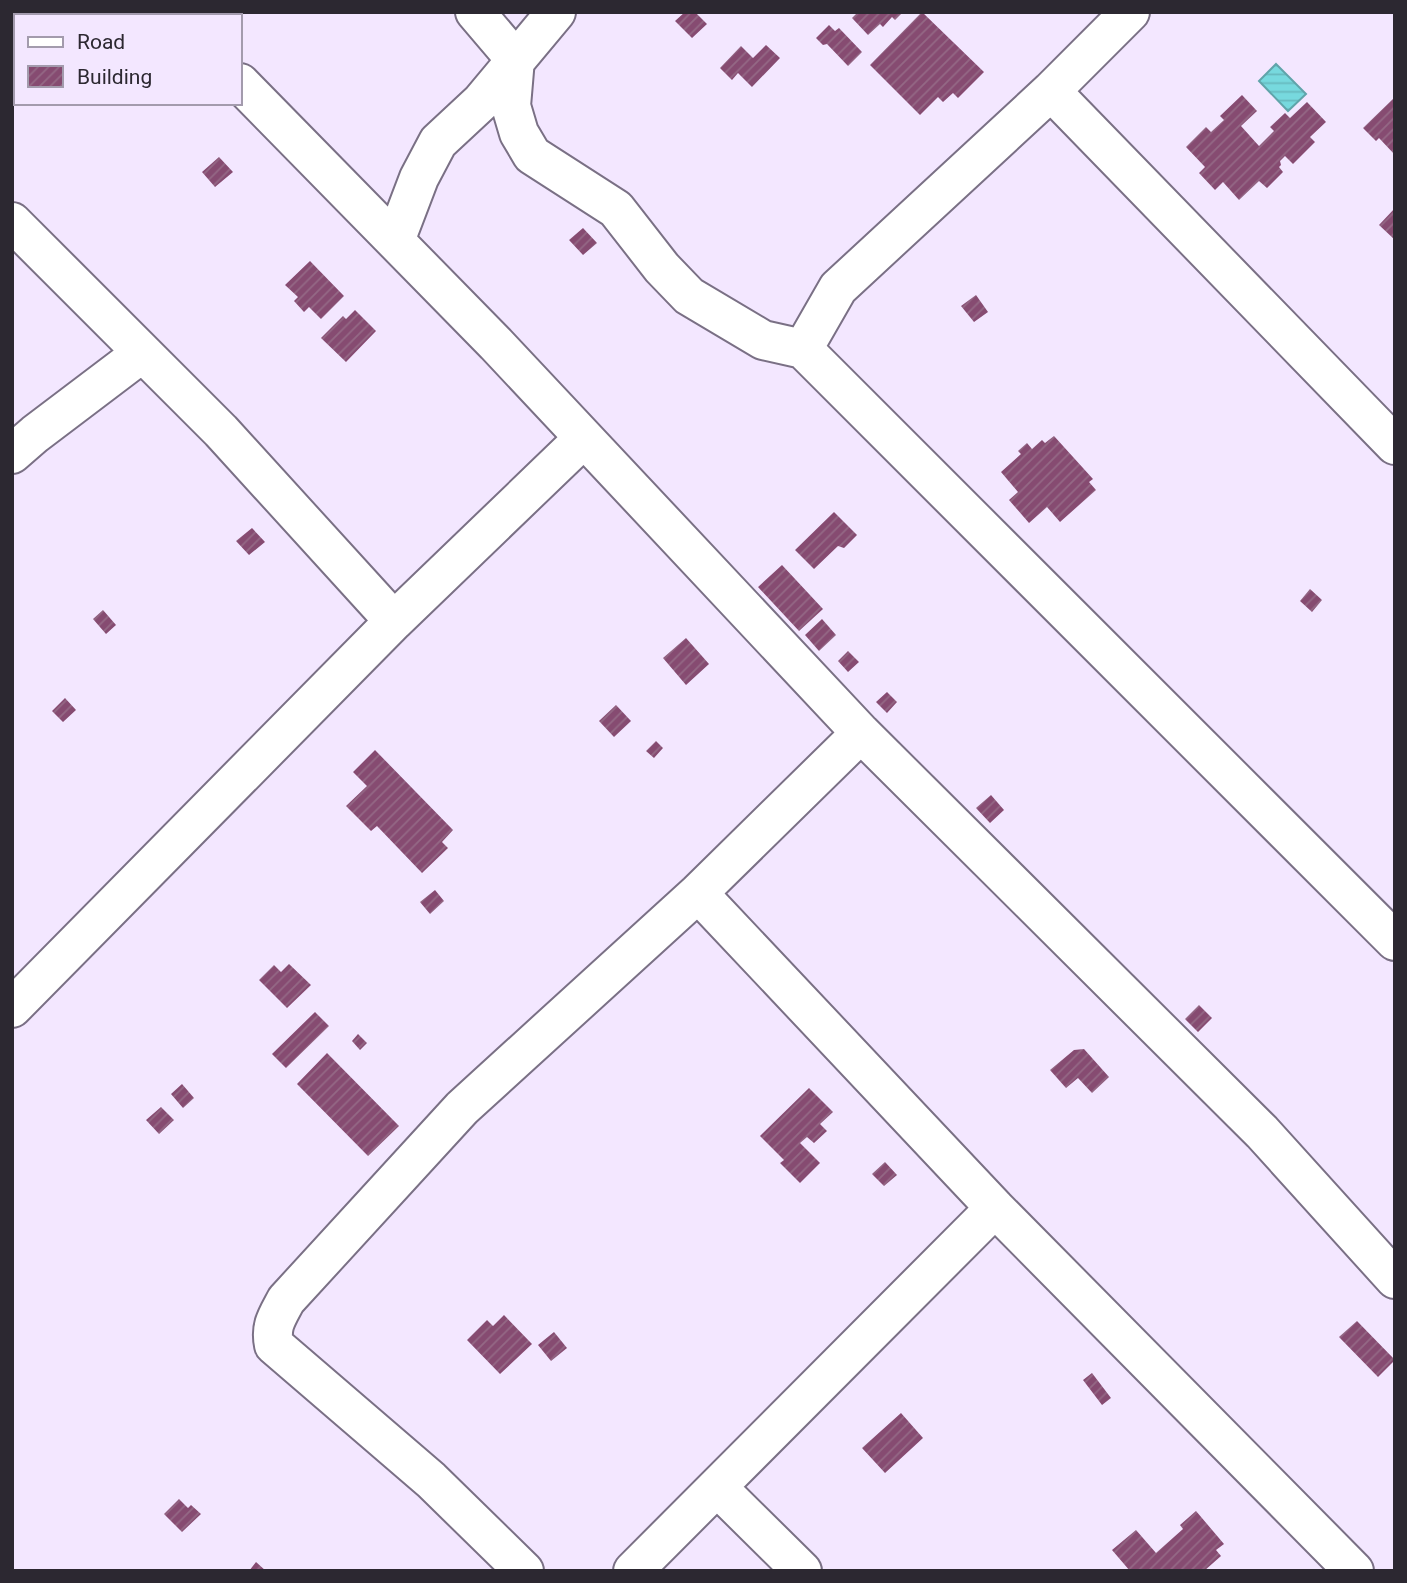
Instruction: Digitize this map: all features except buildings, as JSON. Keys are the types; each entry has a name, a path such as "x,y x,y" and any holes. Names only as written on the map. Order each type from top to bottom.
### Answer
{"street":[{"path":"475,12 515,59 511,106 519,133 532,155 616,209 662,268 689,296 763,340 803,349 1395,941"},
{"path":"395,241 419,178 438,142 481,102 556,12"},
{"path":"803,349 838,288 1051,90 1130,12"},
{"path":"242,85 496,344 861,733 1262,1132 1395,1279"},
{"path":"1051,90 1395,445"},
{"path":"12,222 221,431 394,621"},
{"path":"12,454 142,353"},
{"path":"12,1008 394,621 583,439"},
{"path":"524,1571 431,1480 274,1345 271,1332 286,1300 463,1108 698,892 861,733"},
{"path":"698,892 995,1208 1354,1571"},
{"path":"633,1571 995,1208"},
{"path":"717,1487 802,1571"}],"shaded area":[{"path":"1276,64 1306,94 1288,111 1259,81"}]}
